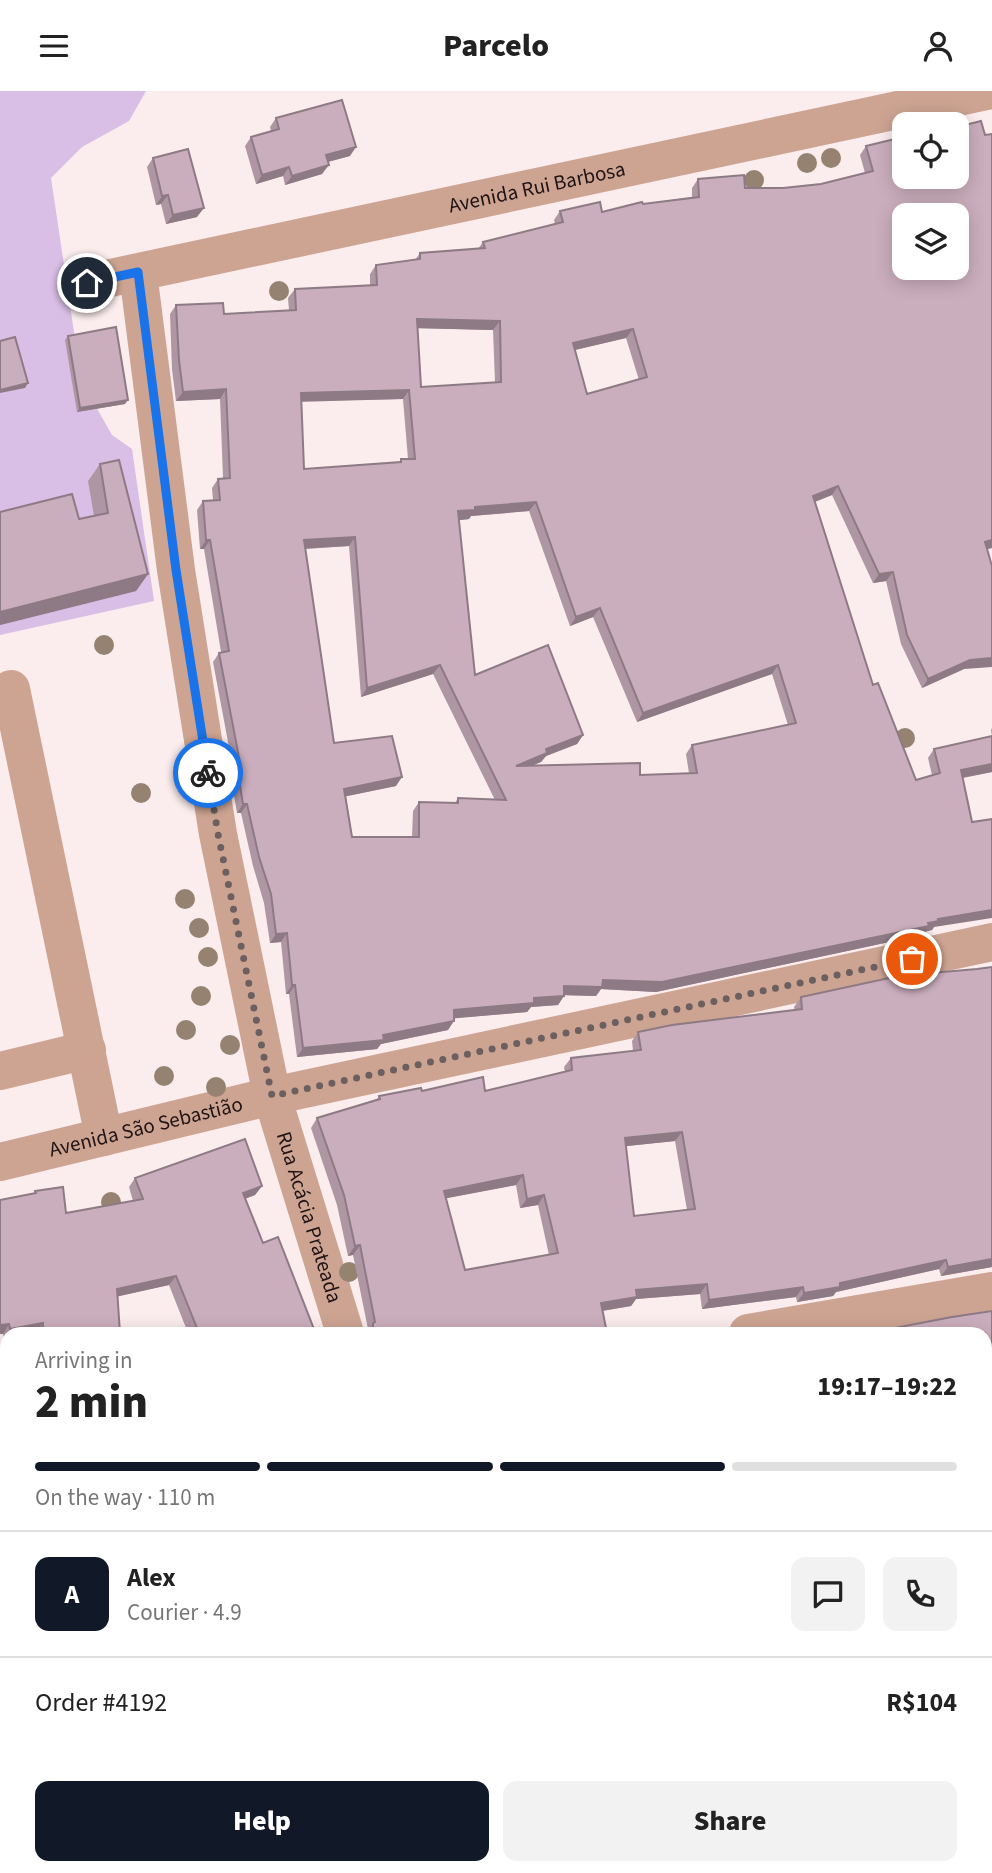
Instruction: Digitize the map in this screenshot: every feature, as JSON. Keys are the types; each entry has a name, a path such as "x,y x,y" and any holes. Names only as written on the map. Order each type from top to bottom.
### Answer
{"street":[{"name":"Avenida Rui Barbosa","path":"87,283 987,91"},
{"name":"Rua Acácia Prateada","path":"138,272 176,570 218,834 272,1096 343,1327"},
{"path":"11,689 104,1137"},
{"name":"Avenida São Sebastião","path":"0,1162 272,1096 992,941"},
{"path":"0,1071 87,1050"},
{"path":"783,1327 992,1291"}],"shaded area":[{"path":"0,91 146,91 129,121 82,147 51,178 75,339 87,391 112,435 132,449 154,601 0,635"}],"building":[{"path":"342,100 356,147 326,155 329,165 292,176 289,167 262,175 251,137 279,129 276,118"},
{"path":"981,121 985,135 992,134 992,540 985,542 992,566 992,658 970,660 928,679 907,635 893,572 879,574 838,486 813,496 873,685 878,683 916,780 940,773 934,749 992,736 992,764 961,770 972,822 992,819 992,910 938,919 939,921 928,923 929,926 662,982 603,980 602,987 564,986 564,996 534,998 534,1003 454,1010 454,1021 383,1035 384,1040 303,1048 295,985 292,985 287,933 276,934 271,894 247,804 243,804 238,774 242,773 219,653 229,651 210,540 206,540 203,501 220,500 218,479 230,478 226,389 183,392 176,305 223,303 224,314 296,310 295,289 377,285 376,265 420,259 420,253 485,248 483,242 563,222 560,211 600,202 602,212 642,202 699,197 698,179 744,175 745,188 783,188 821,184 873,171 866,146 892,140 892,189 969,189 969,124","holes":["417,319 500,321 501,382 421,387","633,329 647,377 587,394 573,343","409,390 415,459 304,469 301,393","536,502 576,617 600,608 643,713 778,665 796,723 692,745 697,773 640,775 640,763 516,766 547,753 546,749 583,735 548,645 475,675 458,511 475,510 475,507","355,537 367,688 440,665 506,800 458,798 458,803 419,802 419,837 352,837 344,789 402,777 392,736 334,743 304,540"]},
{"path":"188,149 204,208 173,215 168,195 162,196 153,158"},
{"path":"116,327 128,400 80,408 68,336"},
{"path":"15,337 28,383 0,390 0,341"},
{"path":"119,460 148,574 0,612 0,512 72,494 79,519 108,513 100,464"},
{"path":"992,967 992,1259 948,1267 946,1260 840,1283 840,1287 804,1293 803,1287 709,1300 707,1284 636,1290 637,1297 601,1303 606,1327 373,1327 375,1322 360,1245 355,1246 344,1195 317,1118 380,1099 379,1096 421,1088 422,1091 483,1077 485,1091 572,1070 571,1058 641,1050 638,1032 672,1025 802,1009 801,997 931,969 931,973","holes":["682,1132 695,1209 634,1216 625,1138","523,1175 527,1199 544,1195 558,1253 465,1270 444,1191"]},
{"path":"245,1139 262,1186 243,1193 263,1243 278,1237 313,1327 197,1327 176,1276 117,1289 120,1327 43,1327 43,1323 21,1327 0,1325 0,1200 63,1187 66,1213 143,1199 135,1178"},
{"path":"992,1311 992,1327 899,1327"}],"way so far":[{"path":"208,773 272,1096 912,959"}],"route":[{"path":"87,283 138,272 176,570 208,773"}]}
